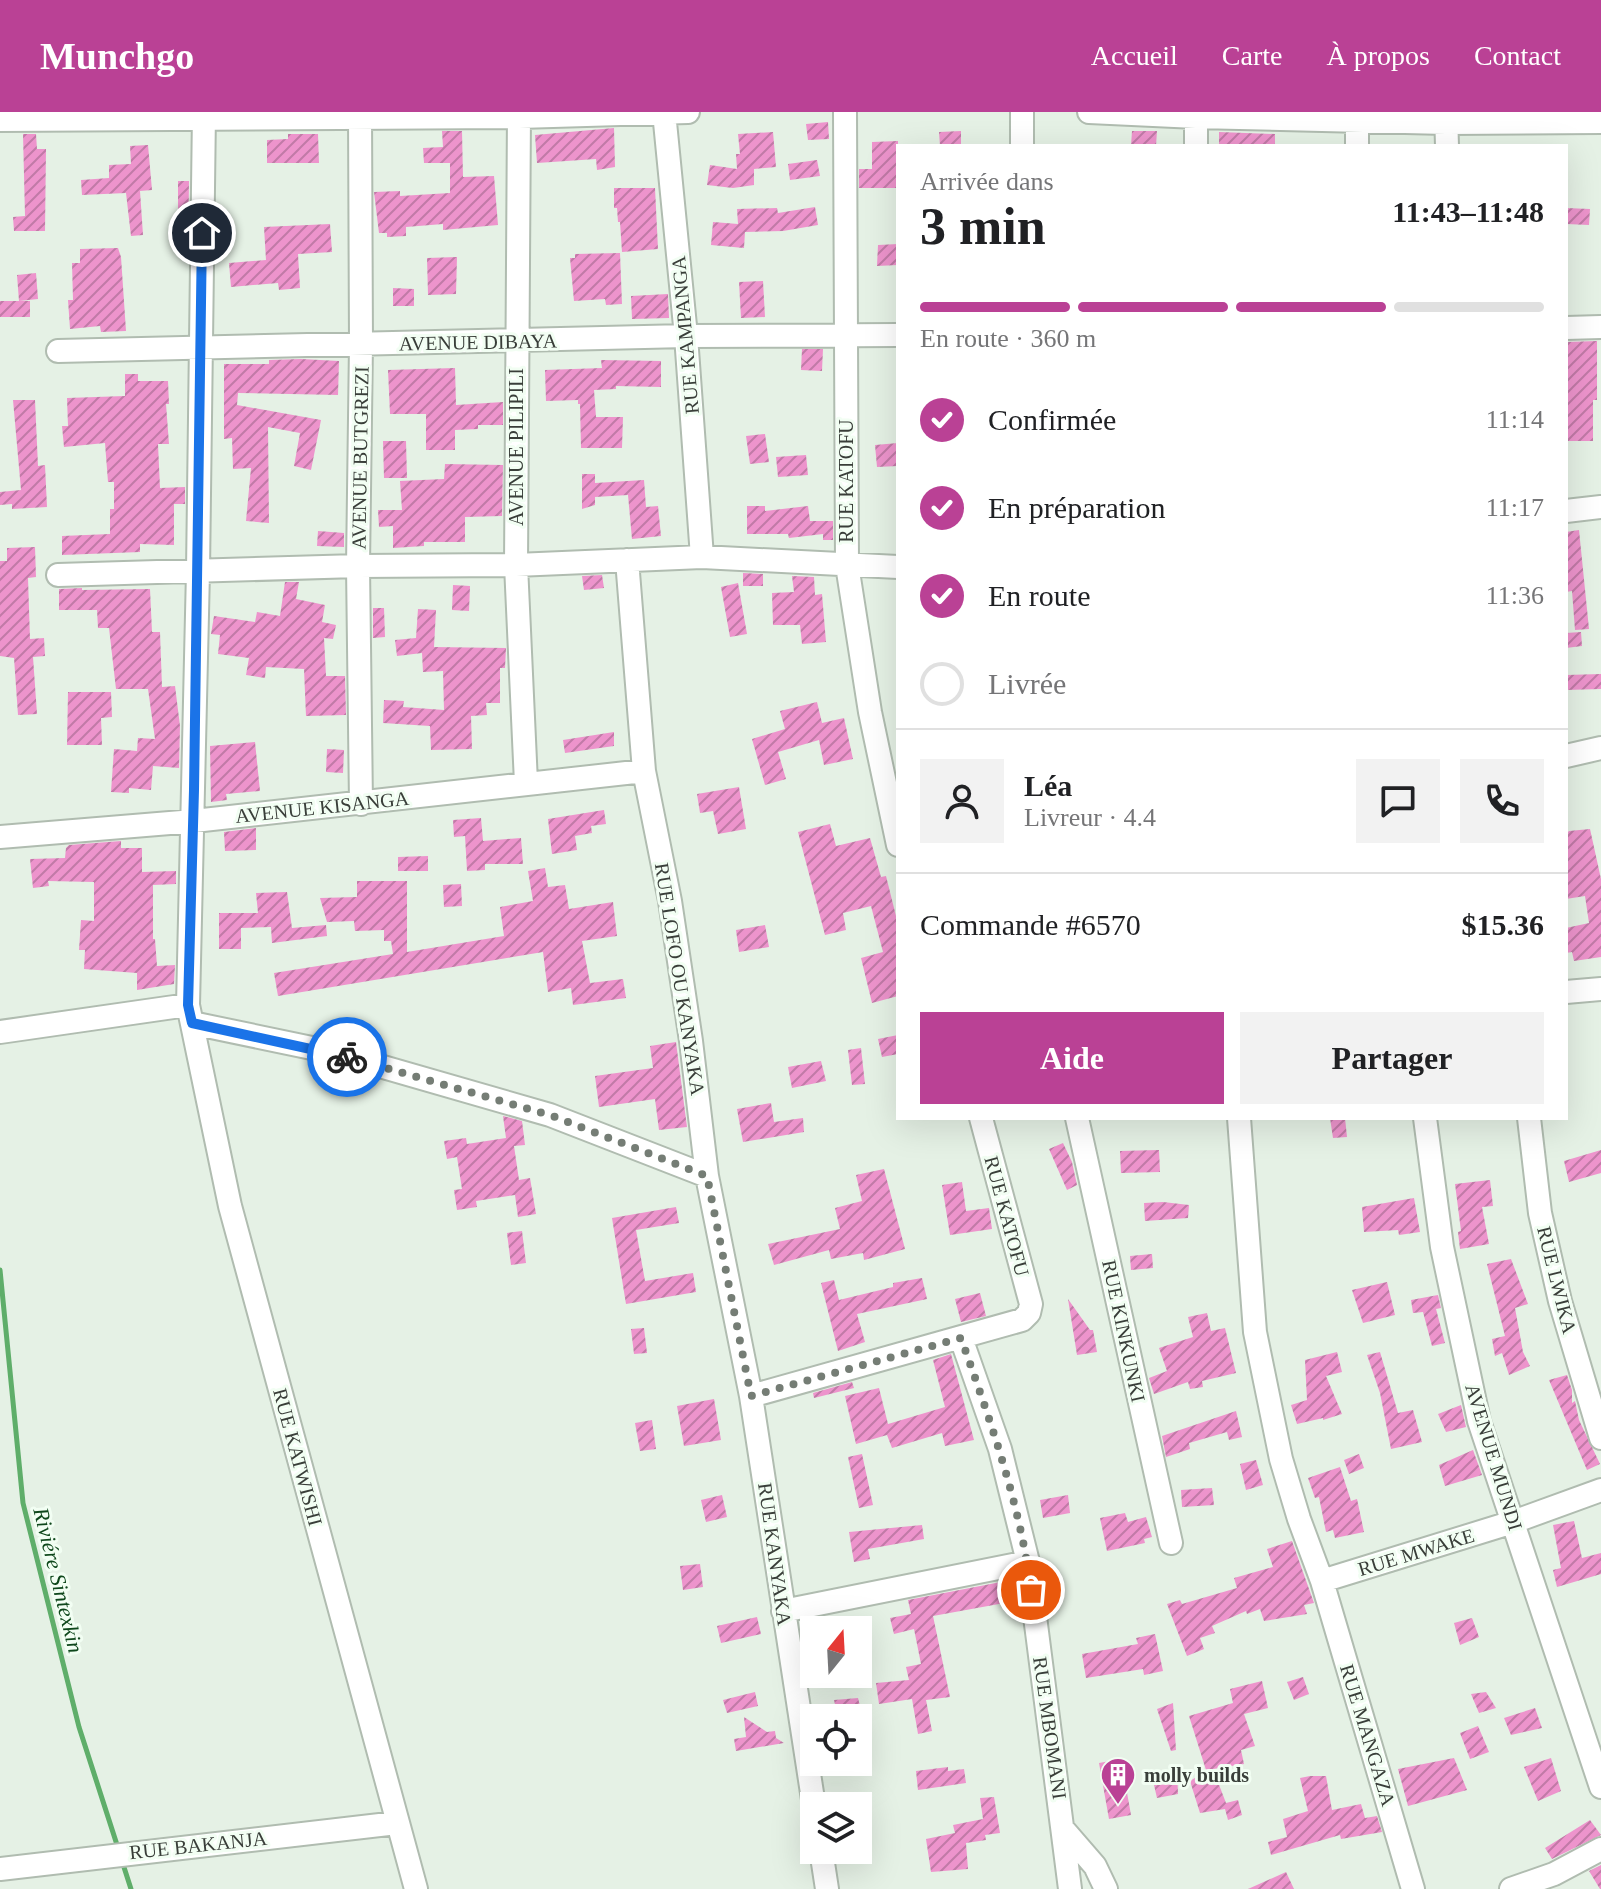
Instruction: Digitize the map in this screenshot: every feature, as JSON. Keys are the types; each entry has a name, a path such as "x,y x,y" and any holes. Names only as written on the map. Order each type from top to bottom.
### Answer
{"street":[{"name":"RUE KAMPANGA","path":"664,112 686,336 702,557"},
{"path":"0,120 688,112"},
{"name":"RUE KATOFU","path":"845,112 847,565 870,712 896,836"},
{"path":"1022,112 1022,144"},
{"path":"1089,112 1601,122"},
{"name":"AVENUE PILIPILI","path":"519,114 516,565 526,783"},
{"name":"AVENUE BUTGREZI","path":"360,115 358,566 361,804"},
{"path":"1196,115 1196,144"},
{"name":"RUE KATWISHI","path":"204,116 190,1014 230,1206 416,1889"},
{"path":"1357,116 1357,144"},
{"path":"1446,117 1447,144"},
{"path":"1568,328 1601,327"},
{"name":"AVENUE DIBAYA","path":"58,351 686,336 896,335"},
{"path":"1568,511 1601,507"},
{"path":"58,575 358,566 516,565 702,557 896,567"},
{"name":"RUE LOFO OU KANYAKA","path":"627,560 644,771 670,901 707,1176 751,1396"},
{"path":"1568,756 1601,748"},
{"name":"AVENUE KISANGA","path":"0,837 361,804 644,771"},
{"path":"1568,992 1601,989"},
{"path":"0,1032 190,1014 550,1115 707,1176"},
{"name":"RUE KATOFU","path":"961,1338 1022,1320 1029,1313 1031,1304 982,1120"},
{"name":"RUE KINKUNKI","path":"1077,1120 1171,1543"},
{"name":"RUE MANGAZA","path":"1239,1120 1255,1332 1281,1459 1322,1581 1413,1889"},
{"name":"AVENUE MUNDI","path":"1425,1120 1442,1247 1479,1421 1601,1787"},
{"name":"RUE LWIKA","path":"1529,1120 1540,1213 1560,1301 1601,1438"},
{"path":"751,1396 961,1338"},
{"name":"RUE MBOMANI","path":"961,1338 1000,1449 1028,1562 1070,1889"},
{"name":"RUE KANYAKA","path":"751,1396 812,1792"},
{"name":"RUE MWAKE","path":"1322,1581 1513,1522 1601,1490"},
{"path":"783,1611 1028,1562"},
{"name":"RUE BAKANJA","path":"0,1869 397,1823"},
{"path":"1063,1829 1095,1866 1106,1889"},
{"path":"1511,1889 1559,1881 1601,1849"},
{"path":"823,1864 827,1889"}],"building":[{"path":"828,122 829,139 808,140 806,124"},
{"path":"614,128 615,167 597,170 596,159 537,163 535,135"},
{"path":"442,131 462,131 463,177 494,176 498,225 443,230 443,224 406,227 406,236 387,237 387,233 379,233 374,192 400,191 400,196 450,193 450,163 424,163 423,148 443,147"},
{"path":"961,131 961,144 940,144 939,132"},
{"path":"1132,131 1157,131 1156,144 1131,144"},
{"path":"773,132 776,167 754,169 754,185 733,188 707,185 710,165 737,169 736,154 740,154 738,134"},
{"path":"1219,132 1275,134 1275,144 1219,144"},
{"path":"23,134 36,134 37,149 46,149 45,231 14,231 13,217 25,216"},
{"path":"288,134 318,134 319,163 267,163 267,140 288,139"},
{"path":"898,141 896,188 859,188 859,169 872,169 872,142"},
{"path":"148,145 152,190 140,191 143,235 131,236 126,193 82,195 81,180 109,178 109,165 131,164 130,146"},
{"path":"817,160 820,176 790,180 788,164"},
{"path":"178,181 189,181 188,251 178,251"},
{"path":"614,188 655,188 658,249 622,252 620,222 617,208 614,208"},
{"path":"815,207 818,225 783,231 745,232 744,248 711,245 713,222 738,224 737,209 777,208 778,213"},
{"path":"1568,208 1590,209 1589,225 1568,224"},
{"path":"330,224 332,252 298,254 300,288 279,290 278,283 231,287 229,263 266,260 264,227"},
{"path":"896,244 896,265 877,266 878,245"},
{"path":"118,248 126,331 101,332 100,326 70,329 68,300 73,300 72,263 80,263 80,249"},
{"path":"620,253 622,304 606,305 605,299 574,301 570,258 575,258 575,254"},
{"path":"457,257 456,294 428,295 427,258"},
{"path":"36,273 38,299 19,301 17,275"},
{"path":"763,281 765,317 741,318 739,282"},
{"path":"393,288 414,289 414,306 393,306"},
{"path":"668,294 669,318 632,319 631,296"},
{"path":"0,301 30,301 30,317 0,317"},
{"path":"1597,341 1593,441 1568,441 1568,342"},
{"path":"802,349 823,349 822,371 801,370"},
{"path":"269,360 339,361 338,395 238,393 237,405 321,420 311,470 294,466 300,433 268,427 269,523 246,521 251,468 233,469 232,438 224,439 224,364 269,364"},
{"path":"601,360 661,361 661,387 616,386 616,389 594,390 596,417 623,417 622,448 581,448 578,400 546,401 545,370 602,368"},
{"path":"455,368 456,405 503,402 503,425 478,425 478,429 455,430 455,450 426,450 426,414 390,414 388,370"},
{"path":"125,374 138,374 138,381 168,381 169,444 158,444 160,488 185,487 185,504 174,504 174,545 140,544 140,552 62,555 62,536 110,534 110,509 114,509 114,482 108,482 105,443 64,447 62,426 68,426 67,398 125,396"},
{"path":"13,400 35,400 38,466 45,465 47,507 12,509 12,504 0,505 0,492 21,490"},
{"path":"765,434 769,462 750,464 746,436"},
{"path":"383,441 406,441 407,478 384,478"},
{"path":"896,443 896,466 877,467 875,445"},
{"path":"806,455 808,475 778,477 776,457"},
{"path":"445,464 503,465 502,516 465,517 465,542 424,542 424,546 393,548 393,526 379,527 378,510 402,510 400,481 444,479"},
{"path":"582,474 595,474 595,483 644,480 646,507 658,506 661,536 632,539 628,495 595,497 595,505 582,509"},
{"path":"747,506 765,506 765,511 808,506 810,521 833,521 833,540 823,540 823,534 789,538 788,534 747,534"},
{"path":"1579,530 1589,629 1575,630 1572,591 1568,592 1568,532"},
{"path":"318,531 344,533 344,547 317,546"},
{"path":"35,547 36,577 28,578 30,639 44,638 45,656 33,657 37,714 18,715 14,658 0,656 0,561 7,561 7,548"},
{"path":"743,573 763,574 763,586 743,586"},
{"path":"602,575 604,588 584,590 582,576"},
{"path":"792,576 814,577 815,595 822,594 826,642 802,644 800,625 773,625 772,593 794,592"},
{"path":"285,582 299,582 296,599 325,605 322,622 336,625 333,639 324,638 326,676 345,676 346,715 306,716 304,669 266,667 265,678 246,675 249,658 218,654 220,635 211,634 214,616 255,622 257,612 280,616"},
{"path":"738,583 747,634 730,637 721,587"},
{"path":"453,585 470,586 469,611 452,610"},
{"path":"59,589 150,589 152,632 160,632 162,687 175,686 180,726 179,768 153,766 151,790 129,788 129,793 111,792 114,749 137,751 138,738 155,739 148,689 116,689 109,628 98,628 97,610 59,610"},
{"path":"373,608 384,608 385,637 373,638"},
{"path":"418,609 436,610 434,647 506,648 505,668 500,668 500,703 486,703 487,715 471,716 472,749 431,750 430,726 383,723 384,700 404,701 403,707 444,710 443,671 423,672 422,653 397,656 395,640 416,638"},
{"path":"1581,632 1582,646 1568,648 1568,633"},
{"path":"1601,674 1601,689 1568,690 1568,675"},
{"path":"68,692 111,692 112,717 101,718 102,745 67,745"},
{"path":"817,702 822,723 844,718 853,759 824,765 819,740 778,752 786,779 765,785 752,739 785,729 780,711"},
{"path":"614,732 614,746 565,753 563,740"},
{"path":"255,742 260,791 226,794 227,800 211,802 210,746"},
{"path":"327,749 344,750 343,773 326,772"},
{"path":"739,787 746,829 718,834 713,811 700,813 697,794"},
{"path":"604,810 606,824 591,826 592,833 575,836 577,850 552,854 548,819"},
{"path":"481,818 483,841 521,838 523,864 485,864 485,870 467,871 465,836 454,837 453,820"},
{"path":"830,824 836,846 870,838 881,877 886,876 896,916 896,997 872,1003 861,958 883,952 871,906 843,913 846,930 825,935 798,832"},
{"path":"256,828 256,850 225,851 224,832"},
{"path":"1590,829 1601,879 1601,957 1574,961 1572,952 1568,953 1568,928 1589,923 1585,896 1568,899 1569,831"},
{"path":"121,841 121,848 142,848 142,872 176,871 176,884 153,885 153,939 157,966 175,965 174,984 137,990 137,973 84,969 85,950 79,950 81,920 94,921 94,882 48,881 49,886 33,888 30,859 65,858 69,845"},
{"path":"428,856 428,871 398,871 398,857"},
{"path":"545,868 548,887 565,885 569,909 613,902 617,936 582,941 590,983 623,979 626,998 573,1005 571,988 548,992 543,952 278,996 274,973 393,954 391,941 384,941 384,930 355,931 354,921 327,922 320,898 357,897 357,881 407,881 407,952 504,936 500,907 533,901 528,871"},
{"path":"461,884 462,906 444,907 443,885"},
{"path":"287,892 292,928 326,925 327,936 272,943 271,927 241,928 241,949 219,949 219,913 258,913 256,893"},
{"path":"765,925 769,947 739,952 736,930"},
{"path":"896,1035 896,1054 882,1057 878,1039"},
{"path":"676,1042 687,1127 659,1130 655,1099 599,1107 595,1076 653,1068 650,1046"},
{"path":"861,1048 865,1084 852,1085 848,1050"},
{"path":"821,1061 826,1081 792,1088 788,1067"},
{"path":"771,1103 774,1122 803,1118 804,1132 743,1142 737,1109"},
{"path":"503,1116 522,1121 525,1145 514,1146 519,1180 530,1178 536,1214 518,1217 515,1195 476,1201 477,1207 457,1210 454,1190 462,1189 457,1157 447,1159 444,1141 466,1138 467,1144 506,1138"},
{"path":"1330,1120 1345,1120 1347,1137 1333,1138"},
{"path":"1063,1143 1072,1162 1077,1185 1067,1190 1049,1149"},
{"path":"1159,1150 1160,1172 1121,1173 1120,1151"},
{"path":"1601,1150 1601,1173 1569,1182 1564,1161"},
{"path":"884,1169 905,1249 864,1260 863,1253 831,1259 829,1250 774,1265 768,1244 840,1229 835,1208 862,1201 856,1175"},
{"path":"1490,1180 1493,1206 1482,1207 1489,1244 1460,1249 1455,1184"},
{"path":"962,1182 966,1211 989,1208 992,1229 950,1235 942,1185"},
{"path":"1414,1198 1420,1232 1399,1235 1398,1230 1364,1232 1362,1207"},
{"path":"1144,1203 1189,1205 1188,1218 1145,1221"},
{"path":"676,1207 679,1223 636,1230 645,1281 693,1273 696,1292 626,1304 612,1218"},
{"path":"522,1231 526,1263 511,1265 507,1233"},
{"path":"1152,1254 1153,1268 1131,1270 1130,1256"},
{"path":"1511,1259 1528,1304 1515,1308 1523,1352 1530,1366 1509,1375 1502,1353 1495,1356 1492,1339 1505,1336 1487,1264"},
{"path":"922,1278 927,1299 857,1314 865,1342 838,1351 821,1283 834,1280 839,1300 893,1287 893,1283"},
{"path":"1387,1282 1395,1315 1363,1323 1352,1290"},
{"path":"980,1293 986,1316 961,1322 955,1299"},
{"path":"1438,1295 1441,1308 1436,1309 1445,1343 1432,1346 1423,1312 1413,1313 1411,1300"},
{"path":"1068,1299 1093,1330 1097,1352 1077,1355"},
{"path":"1207,1313 1211,1331 1225,1328 1236,1373 1202,1381 1203,1387 1190,1389 1188,1382 1154,1394 1149,1378 1167,1371 1159,1348 1193,1337 1188,1317"},
{"path":"644,1328 647,1353 634,1354 631,1329"},
{"path":"1337,1352 1342,1372 1326,1376 1342,1414 1297,1424 1291,1405 1307,1400 1305,1360"},
{"path":"1380,1352 1398,1413 1413,1410 1422,1442 1391,1449 1380,1393 1367,1355"},
{"path":"951,1354 974,1440 945,1446 942,1433 892,1448 887,1435 856,1444 845,1396 879,1388 888,1424 945,1407 933,1360"},
{"path":"1567,1375 1572,1403 1575,1401 1579,1420 1600,1464 1587,1470 1549,1380"},
{"path":"852,1382 854,1388 814,1398 813,1393"},
{"path":"714,1399 721,1440 684,1446 677,1406"},
{"path":"1461,1405 1466,1427 1446,1432 1438,1414"},
{"path":"1236,1411 1242,1437 1229,1440 1227,1432 1189,1443 1190,1449 1166,1457 1162,1436"},
{"path":"652,1420 656,1449 640,1451 635,1423"},
{"path":"1473,1450 1482,1475 1445,1486 1439,1465"},
{"path":"862,1454 873,1505 859,1508 848,1457"},
{"path":"1359,1454 1364,1468 1349,1474 1344,1460"},
{"path":"1256,1460 1263,1485 1246,1490 1240,1464"},
{"path":"1340,1467 1351,1501 1357,1499 1364,1532 1335,1538 1333,1530 1326,1532 1319,1497 1315,1498 1308,1478"},
{"path":"1212,1488 1214,1505 1182,1507 1181,1490"},
{"path":"722,1495 727,1517 706,1522 701,1500"},
{"path":"1068,1495 1070,1513 1043,1518 1040,1500"},
{"path":"1125,1513 1128,1522 1146,1517 1152,1537 1144,1539 1145,1543 1107,1551 1100,1518"},
{"path":"1574,1521 1582,1558 1601,1553 1601,1574 1557,1587 1553,1570 1561,1568 1553,1525"},
{"path":"922,1525 924,1539 868,1549 870,1559 854,1562 849,1532"},
{"path":"1292,1541 1314,1603 1304,1605 1307,1614 1264,1621 1260,1609 1247,1614 1246,1611 1212,1626 1215,1633 1200,1638 1204,1649 1187,1656 1167,1604 1180,1600 1182,1604 1237,1588 1234,1578 1273,1567 1267,1549"},
{"path":"700,1564 703,1587 683,1590 680,1566"},
{"path":"1006,1581 1010,1602 933,1616 950,1697 926,1700 932,1731 918,1734 912,1699 879,1704 876,1683 909,1680 906,1667 921,1664 914,1629 894,1634 890,1618 911,1614 908,1600"},
{"path":"757,1617 761,1634 721,1643 717,1626"},
{"path":"1472,1618 1479,1637 1460,1645 1454,1623"},
{"path":"1155,1634 1163,1671 1144,1675 1143,1669 1086,1678 1082,1654 1138,1644 1136,1638"},
{"path":"1303,1677 1309,1694 1294,1700 1287,1682"},
{"path":"1262,1681 1268,1708 1244,1714 1255,1746 1241,1750 1244,1764 1213,1769 1226,1803 1238,1800 1242,1815 1228,1820 1225,1809 1200,1813 1190,1781 1209,1769 1206,1770 1189,1716 1233,1703 1230,1689"},
{"path":"755,1692 758,1706 727,1713 723,1700"},
{"path":"1486,1692 1496,1708 1479,1713 1471,1694"},
{"path":"858,1698 860,1704 835,1704 834,1700"},
{"path":"1173,1703 1176,1750 1171,1751 1157,1709"},
{"path":"1535,1708 1542,1728 1511,1735 1504,1718"},
{"path":"744,1717 767,1732 775,1731 776,1738 784,1743 736,1751 734,1739 746,1737"},
{"path":"1478,1726 1489,1752 1470,1759 1460,1733"},
{"path":"1454,1758 1467,1790 1408,1806 1398,1769"},
{"path":"1551,1758 1561,1791 1538,1801 1524,1767"},
{"path":"1121,1759 1131,1815 1109,1819 1099,1763"},
{"path":"948,1767 948,1771 964,1769 966,1783 918,1790 916,1771"},
{"path":"1177,1769 1178,1794 1157,1798 1151,1772"},
{"path":"1326,1776 1332,1810 1361,1804 1365,1818 1377,1816 1382,1832 1341,1839 1340,1835 1271,1855 1268,1842 1287,1837 1283,1819 1308,1811 1300,1778"},
{"path":"994,1797 1000,1833 985,1835 986,1840 966,1843 968,1869 931,1872 926,1839 955,1833 953,1825 983,1819 980,1798"},
{"path":"1590,1820 1601,1835 1552,1859 1545,1848"},
{"path":"1601,1865 1601,1889 1600,1889 1589,1871"},
{"path":"1286,1872 1294,1889 1248,1889"}],"waterway":[{"name":"Riviére Sintexkin","path":"0,1270 23,1503 79,1727 119,1851"},
{"name":"Riviére Sintexkin","path":"122,1861 131,1889"}],"way so far":[{"path":"347,1057 550,1115 707,1176 751,1396 961,1338 1000,1449 1028,1562 1031,1590"}],"place":[{"name":"molly builds","path":"1118,1806"}],"route":[{"path":"202,233 188,1005 192,1023 347,1057"}]}
